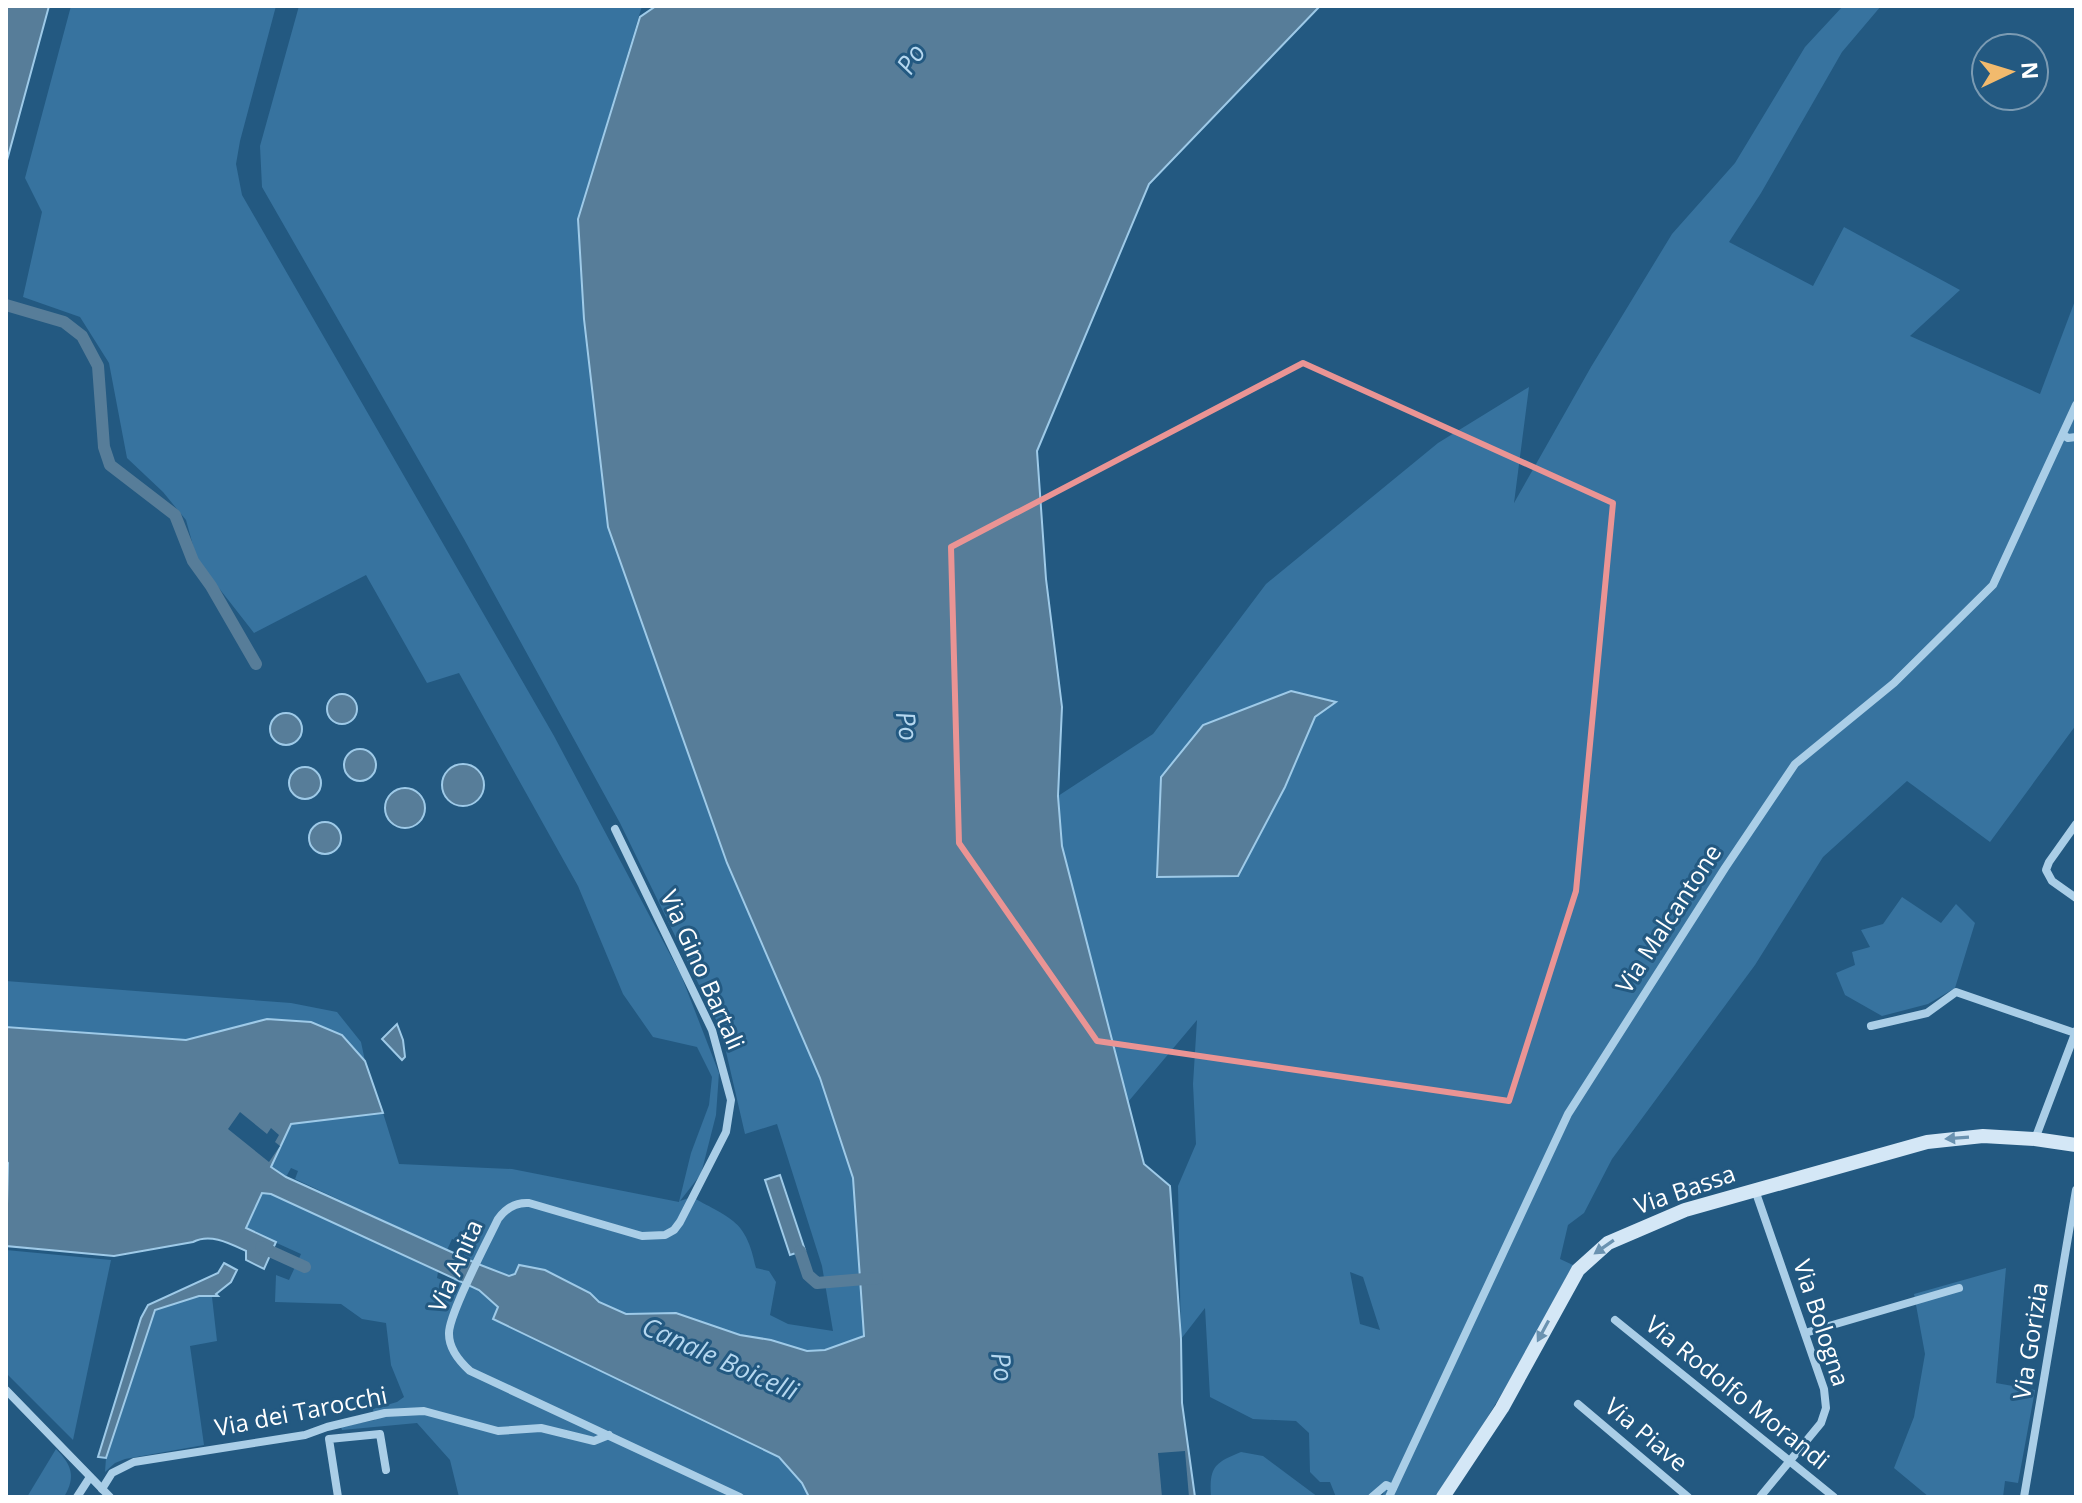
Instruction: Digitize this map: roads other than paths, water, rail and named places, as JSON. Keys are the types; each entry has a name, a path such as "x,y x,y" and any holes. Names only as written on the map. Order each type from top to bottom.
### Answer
{"street":[{"name":"Via Malcantone","path":"1391,1493 1568,1114 1795,764 1894,683 1993,585 2076,405"},
{"path":"2063,435 2076,437"},
{"path":"2076,824 2046,870 2052,881 2076,898"},
{"name":"Via Gino Bartali","path":"615,829 712,1030 731,1100 726,1132"},
{"path":"1871,1026 1927,1013 1956,992 2076,1032 2035,1139"},
{"name":"Via Anita","path":"726,1132 674,1230 656,1237 642,1236 522,1203 501,1214 463,1293 449,1334 456,1355 470,1371 740,1497"},
{"name":"Via Bassa","path":"1443,1497 1490,1428 1564,1293 1588,1259 1608,1243 1659,1219 1938,1140 1983,1136 2075,1142"},
{"name":"Via Bologna","path":"1755,1190 1824,1389 1826,1408 1821,1423 1790,1460"},
{"name":"Via Gorizia","path":"2024,1497 2076,1190"},
{"path":"1805,1333 1959,1288"},
{"name":"Via Rodolfo Morandi","path":"1615,1320 1834,1497"},
{"path":"6,1390 110,1497"},
{"name":"Via Piave","path":"1578,1404 1688,1497"},
{"name":"Via dei Tarocchi","path":"102,1489 112,1473 134,1462 305,1435 385,1413 424,1411 498,1431 541,1428 594,1441 609,1435"},
{"path":"327,1427 338,1497"},
{"path":"329,1439 380,1434 386,1470"},
{"path":"1760,1497 1790,1460"},
{"path":"77,1497 90,1477"},
{"name":"Via Malcantone","path":"1372,1497 1386,1485 1391,1493"}],"water":[{"path":"6,6 49,6 6,164"},
{"path":"656,6 1320,6 1149,184 1037,451 1046,579 1062,707 1058,796 1062,846 1144,1164 1170,1186 1181,1339 1182,1403 1195,1497 809,1497 802,1483 779,1457 493,1319 498,1307 479,1290 271,1194 262,1193 246,1228 276,1242 264,1269 246,1260 246,1251 206,1238 114,1256 6,1246 6,1027 186,1040 267,1019 311,1022 342,1035 365,1061 383,1113 291,1124 271,1167 286,1177 509,1276 515,1274 519,1265 545,1270 626,1314 676,1313 740,1335 807,1351 825,1350 864,1336 853,1178 820,1078 727,863 608,527 584,319 578,219 640,17"},
{"path":"1291,691 1336,702 1315,717 1285,787 1238,876 1157,877 1161,777 1203,725"},
{"path":"342,694 353,698 357,709 353,720 342,724 331,720 327,709 331,698"},
{"path":"286,713 297,718 302,729 297,740 286,745 275,740 270,729 275,718"},
{"path":"360,749 371,754 376,765 371,776 360,781 349,776 344,765 349,754"},
{"path":"463,764 478,770 484,785 478,800 463,806 448,800 442,785 448,770"},
{"path":"305,767 316,772 321,783 316,794 305,799 294,794 289,783 294,772"},
{"path":"405,788 419,794 425,808 419,822 405,828 391,822 385,808 391,794"},
{"path":"325,822 336,827 341,838 336,849 325,854 314,849 309,838 314,827"},
{"path":"397,1024 403,1040 405,1057 402,1060 382,1039"},
{"path":"780,1175 805,1250 790,1255 765,1180"},
{"path":"224,1263 237,1270 231,1282 216,1294 218,1296 199,1296 155,1310 106,1458 98,1457 141,1318 148,1305 218,1273"}],"waterway":[{"path":"6,305 64,322 82,336 98,366 104,447 110,465 175,515 193,561 256,664"},
{"path":"261,1247 305,1267"},
{"path":"800,1251 808,1275 817,1283 877,1278"}],"water label":[{"name":"Po","path":"911,59"},
{"name":"Po","path":"907,726"},
{"name":"Canale Boicelli","path":"720,1359"},
{"name":"Po","path":"1002,1367"}]}
